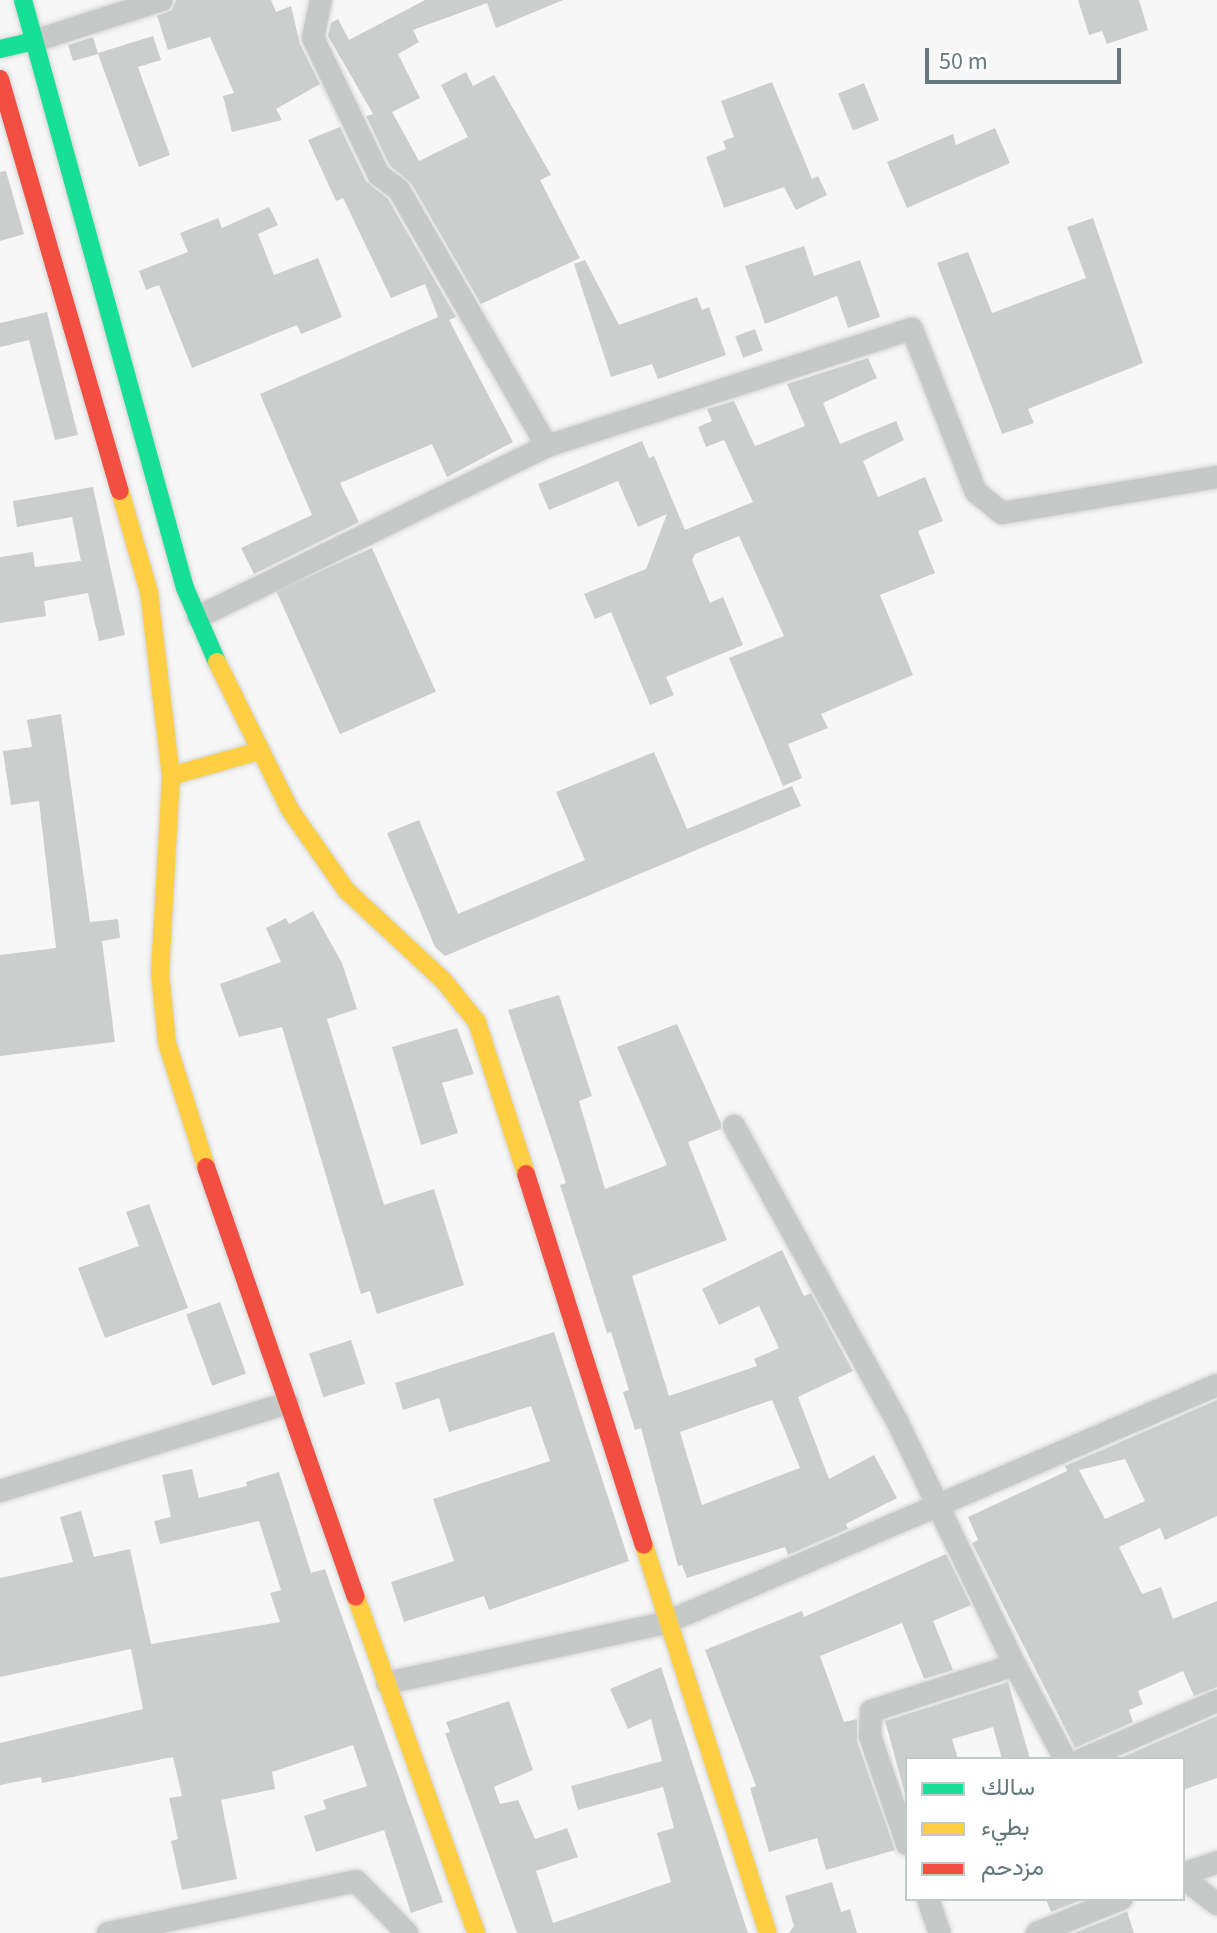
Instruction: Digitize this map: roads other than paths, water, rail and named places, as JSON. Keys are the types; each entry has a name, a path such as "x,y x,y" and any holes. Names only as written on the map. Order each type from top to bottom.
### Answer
{"street":[{"path":"23,0 34,41 21,95 138,555 158,654 171,776 160,972 167,1043 234,1259 288,1403 472,1932"},
{"path":"0,49 162,0"},
{"path":"321,0 313,38 379,175 399,190 547,446"},
{"path":"0,79 21,95 198,617 259,751 290,810 346,890 443,980 477,1022 665,1623 768,1933"},
{"path":"198,617 547,446 912,329 976,492 1002,513 1217,477"},
{"path":"138,555 173,543"},
{"path":"171,776 259,751"},
{"path":"734,1126 940,1506 1015,1665 1064,1757"},
{"path":"387,1683 665,1623 1217,1385"},
{"path":"0,1491 288,1403"},
{"path":"905,1838 866,1724 871,1711 1015,1665"},
{"path":"1088,1757 1217,1701"},
{"path":"1185,1875 1217,1862"},
{"path":"1185,1878 1217,1904"},
{"path":"108,1933 356,1881 407,1933"},
{"path":"929,1901 940,1933"},
{"path":"1037,1933 1116,1901"}]}
